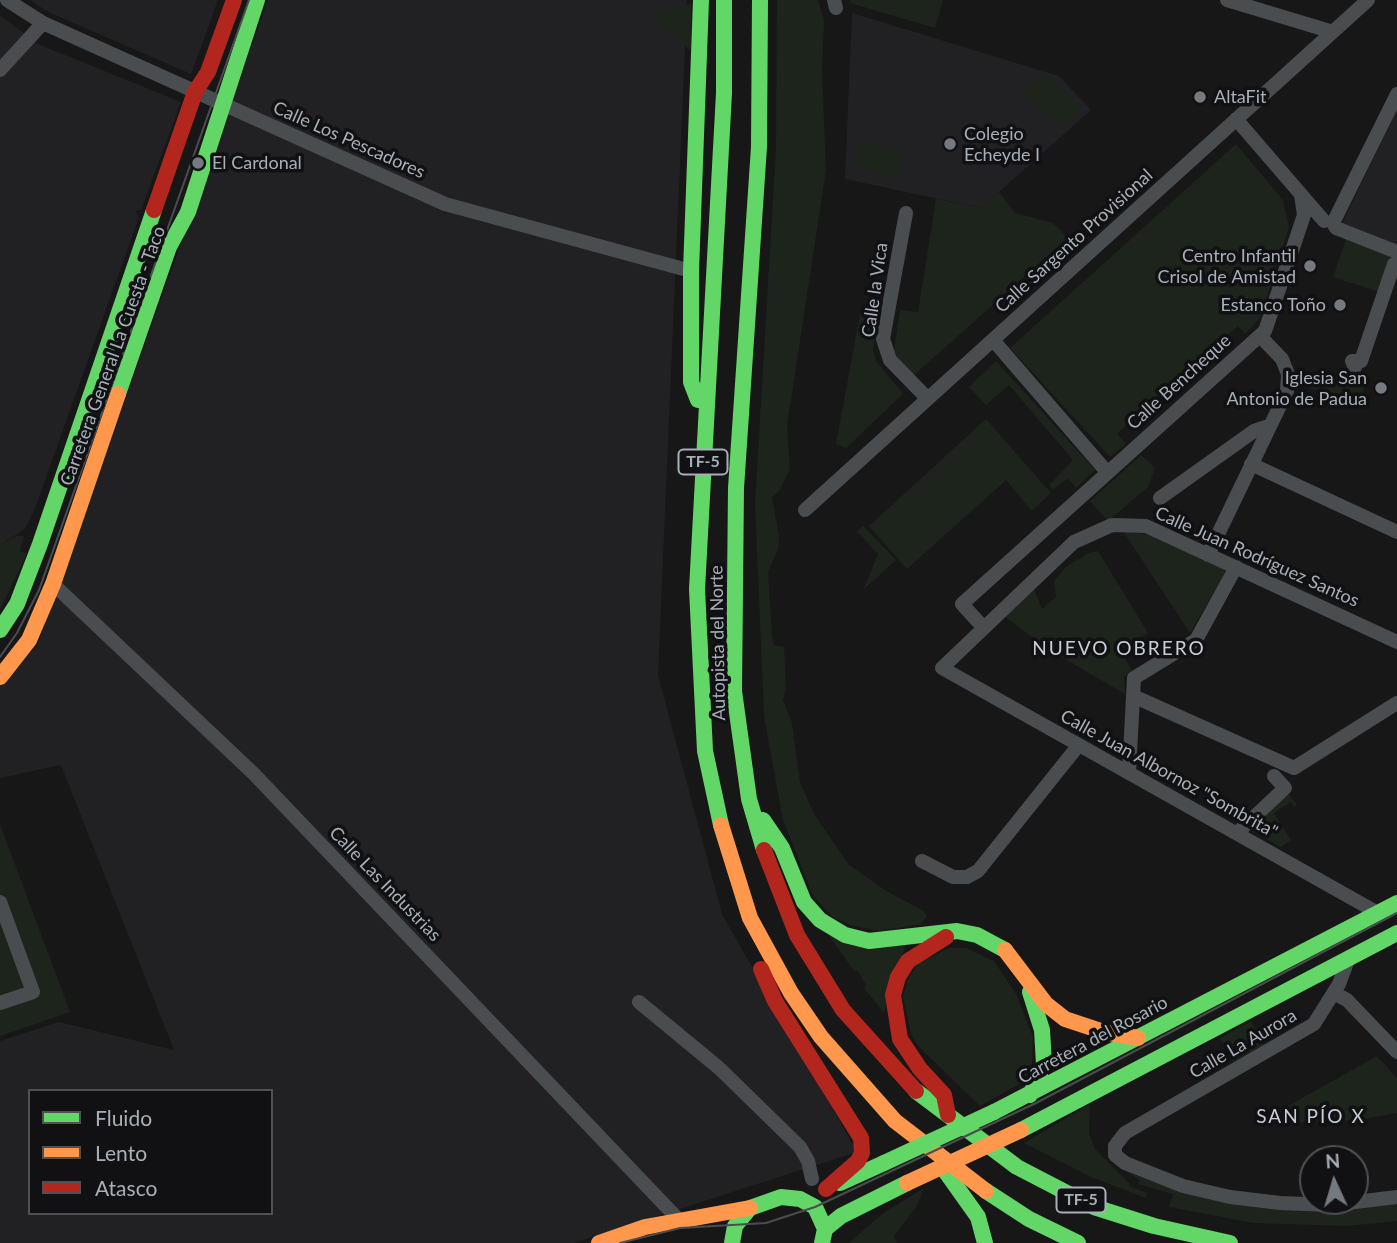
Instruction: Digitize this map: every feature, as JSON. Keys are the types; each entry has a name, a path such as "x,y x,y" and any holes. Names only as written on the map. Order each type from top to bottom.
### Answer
{"main road":[{"name":"Carretera General La Cuesta - Taco","path":"0,630 17,604 78,440 195,92 208,72 234,0"},
{"name":"Carretera General La Cuesta - Taco","path":"0,677 29,640 53,584 169,247 188,212 225,106 229,79 257,0"},
{"path":"701,0 691,271 691,382 705,417"},
{"name":"Autopista del Norte","path":"724,0 723,93 697,589 705,751 727,851 750,918 791,993 821,1037 895,1121 933,1155 1029,1219 1078,1243"},
{"name":"Autopista del Norte","path":"760,0 759,147 736,488 734,691 749,799 769,868 797,935 843,1010 908,1085 949,1119 1017,1167 1094,1207 1154,1226 1230,1243"},
{"path":"749,799 782,848 804,902 820,920 845,936 869,941 957,931 977,935 1005,950 1046,1004 1066,1019 1104,1032 1138,1038"},
{"name":"Carretera del Rosario","path":"750,1208 781,1197 800,1199 826,1189 994,1112 1397,903"},
{"path":"750,918 755,958 775,1001 861,1138 862,1153 858,1161 826,1189"},
{"path":"949,1119 944,1095 920,1069 900,1039 893,995 898,977 908,961 932,943 957,931"},
{"path":"823,1236 841,1216 1021,1130 1397,933"},
{"path":"1027,980 1042,1030 1044,1064 1030,1095"},
{"path":"933,1155 978,1217 985,1243"},
{"path":"800,1199 815,1207 823,1236"},
{"path":"599,1243 679,1220 750,1208"},
{"path":"732,1243 735,1226 750,1208"}],"street":[{"name":"Calle Los Pescadores","path":"7,0 43,23 445,204 691,271"},
{"path":"1227,0 1332,32"},
{"name":"Calle Sargento Provisional","path":"805,510 1368,0"},
{"path":"0,71 43,23"},
{"path":"1372,352 1361,369 1352,361 1361,361 1396,258 1336,228 1333,223 1397,94"},
{"path":"1236,118 1324,221"},
{"name":"Calle Bencheque","path":"982,626 962,604 1265,331 1304,215 1300,195"},
{"name":"Calle la Vica","path":"906,213 883,340 890,360 927,398"},
{"path":"1208,555 1286,396 1288,374 1282,359 1260,336"},
{"path":"993,340 1107,472"},
{"path":"1160,498 1254,431 1269,426"},
{"path":"1251,464 1397,532"},
{"name":"Calle Juan Rodríguez Santos","path":"942,668 982,626 1074,542 1112,525 1146,526 1397,642"},
{"path":"1129,772 1134,678 1196,640 1236,567"},
{"name":"Calle Las Industrias","path":"53,584 254,774 679,1220"},
{"name":"Calle Juan Albornoz \"Sombrita\"","path":"942,668 1378,913"},
{"path":"1133,696 1294,768 1397,703"},
{"path":"922,861 953,877 967,877 978,871 1078,746"},
{"path":"1237,833 1285,788 1275,776"},
{"path":"0,902 33,992 0,1003"},
{"name":"Calle La Aurora","path":"1349,957 1334,993 1314,1024 1304,1033 1125,1133 1115,1146 1115,1155 1125,1163 1183,1186 1280,1203 1331,1205 1397,1197"},
{"path":"1334,993 1348,1000 1397,1052"},
{"path":"639,1002 719,1068 800,1147 808,1161 812,1179"}],"shaded area":[{"path":"30,0 218,0 191,74 48,12"},
{"path":"268,0 687,0 658,675 722,914 857,1152 574,1243 0,1243 0,1041 59,1022 174,1050 61,765 0,778 0,681 37,646"},
{"path":"777,0 818,0 824,20 822,69 826,170 787,426 790,469 779,491 772,497 779,536 778,549 768,572 772,635 774,645 784,647 786,686 783,700 792,723 800,782 814,814 849,865 888,892 924,911 927,916 921,924 881,931 853,926 833,917 813,896 783,820 764,716 755,504 776,148"},
{"path":"851,0 943,0 935,28 850,3"},
{"path":"691,4 691,51 649,14"},
{"name":"Colegio Echeyde I","path":"852,13 1059,76 1091,110 981,208 845,179"},
{"path":"0,15 38,44 181,102 141,210 135,210 139,217 34,511 25,529 0,545"},
{"path":"1042,70 1082,108 1062,130 1020,91"},
{"path":"1397,108 1397,246 1342,224"},
{"path":"860,140 905,150 897,179 854,167"},
{"path":"1236,144 1283,200 1289,227 1260,318 1245,334 1238,326 1117,434 1126,444 1110,457 1010,348"},
{"path":"999,192 1015,213 1053,223 1068,238 913,376 900,363 894,350 900,310 918,312 936,199 981,208"},
{"path":"1346,239 1391,253 1379,292 1333,277"},
{"path":"861,309 881,312 873,348 876,361 903,394 846,448 836,444"},
{"path":"996,361 1095,470 1076,488 1068,478 1053,490 1049,485 1073,460 1009,385 986,405 969,387"},
{"path":"1349,363 1353,369 1369,374 1359,403 1304,386 1305,382 1320,385 1331,383"},
{"path":"986,419 1051,493 1032,511 1006,480 907,569 869,526"},
{"path":"1141,455 1155,468 1148,487 1108,521 1090,501"},
{"path":"863,526 896,560 863,590 878,554 857,531"},
{"path":"1123,531 1150,535 1224,569 1224,575 1190,633"},
{"path":"16,536 24,536 20,551 27,553 0,610 0,545"},
{"path":"1098,551 1148,633 1120,650 1132,670 1124,677 1125,694 1051,651 1005,617 1034,589 1042,609 1056,597 1054,581 1066,567 1088,553"},
{"path":"1288,793 1297,805 1294,807 1291,802 1274,813 1291,840 1281,847 1249,830"},
{"path":"0,824 70,1012 0,1036"},
{"path":"828,934 906,944 884,1013 864,988 866,985 857,970 854,971"},
{"path":"949,948 966,948 994,961 1016,994 1033,1037 1032,1065 1023,1082 980,1106 918,1046 911,1034 903,997 908,979 918,963"},
{"path":"1251,1021 1264,1045 1233,1062 1220,1038"},
{"path":"1377,1056 1397,1078 1397,1113 1357,1120 1287,1123 1263,1120"},
{"path":"1090,1104 1089,1133 1095,1149 1129,1186 1147,1193 1146,1198 1091,1177 1024,1143"},
{"path":"1127,1172 1175,1190 1299,1197 1299,1215 1369,1215 1369,1201 1397,1203 1397,1221 1347,1226 1253,1223 1169,1207 1173,1194 1138,1184 1140,1180"},
{"path":"924,1188 916,1207 894,1236 897,1243 849,1243 882,1214"}],"tram line":[{"path":"0,657 17,633 39,590 249,0"},
{"path":"620,1243 680,1228 766,1223 815,1207 1036,1103 1397,913"}],"traffic: fast":[{"path":"118,394 169,247 188,212 257,0"},
{"path":"698,400 691,382 691,271 701,0"},
{"path":"721,825 705,751 697,589 724,93 724,0"},
{"path":"760,0 759,147 736,488 734,691 749,799 764,850"},
{"path":"0,630 17,604 40,544 154,210"},
{"path":"763,820 782,848 804,902 820,920 845,935 869,941 957,931 977,935 1005,950"},
{"path":"994,1112 1397,903"},
{"path":"1021,1130 1397,933"},
{"path":"1030,992 1042,1030 1044,1064 1030,1095"},
{"path":"916,1091 1017,1167 1094,1207 1154,1226 1230,1243"},
{"path":"884,1163 994,1112"},
{"path":"840,1183 884,1163"},
{"path":"946,1172 978,1217 985,1243"},
{"path":"825,1229 841,1216 907,1183"},
{"path":"986,1191 1029,1219 1078,1243"},
{"path":"732,1243 735,1226 750,1208 781,1197 800,1199 815,1207 825,1229 822,1243"}],"traffic: slow":[{"path":"0,677 29,640 53,584 118,394"},
{"path":"721,825 750,918 791,993 821,1037 895,1121 986,1191"},
{"path":"1005,950 1046,1004 1065,1019 1104,1032 1138,1038"},
{"path":"907,1183 1021,1130"},
{"path":"599,1243 645,1227 750,1208"}],"traffic: jam":[{"path":"154,210 195,92 208,72 234,0"},
{"path":"764,850 797,935 843,1010 916,1091"},
{"path":"946,937 908,961 898,977 893,995 900,1039 920,1069 944,1095 948,1115"},
{"path":"761,969 775,1001 861,1138 862,1153 858,1161 826,1189"}],"place":[{"name":"AltaFit","path":"1200,97"},
{"name":"Colegio Echeyde I","path":"950,144"},
{"name":"El Cardonal","path":"198,163"},
{"name":"Centro Infantil Crisol de Amistad","path":"1310,266"},
{"name":"Estanco Toño","path":"1340,305"},
{"name":"Iglesia San Antonio de Padua","path":"1381,388"}],"district":[{"name":"NUEVO OBRERO","path":"1119,649"},
{"name":"SAN PÍO X","path":"1311,1117"}]}
